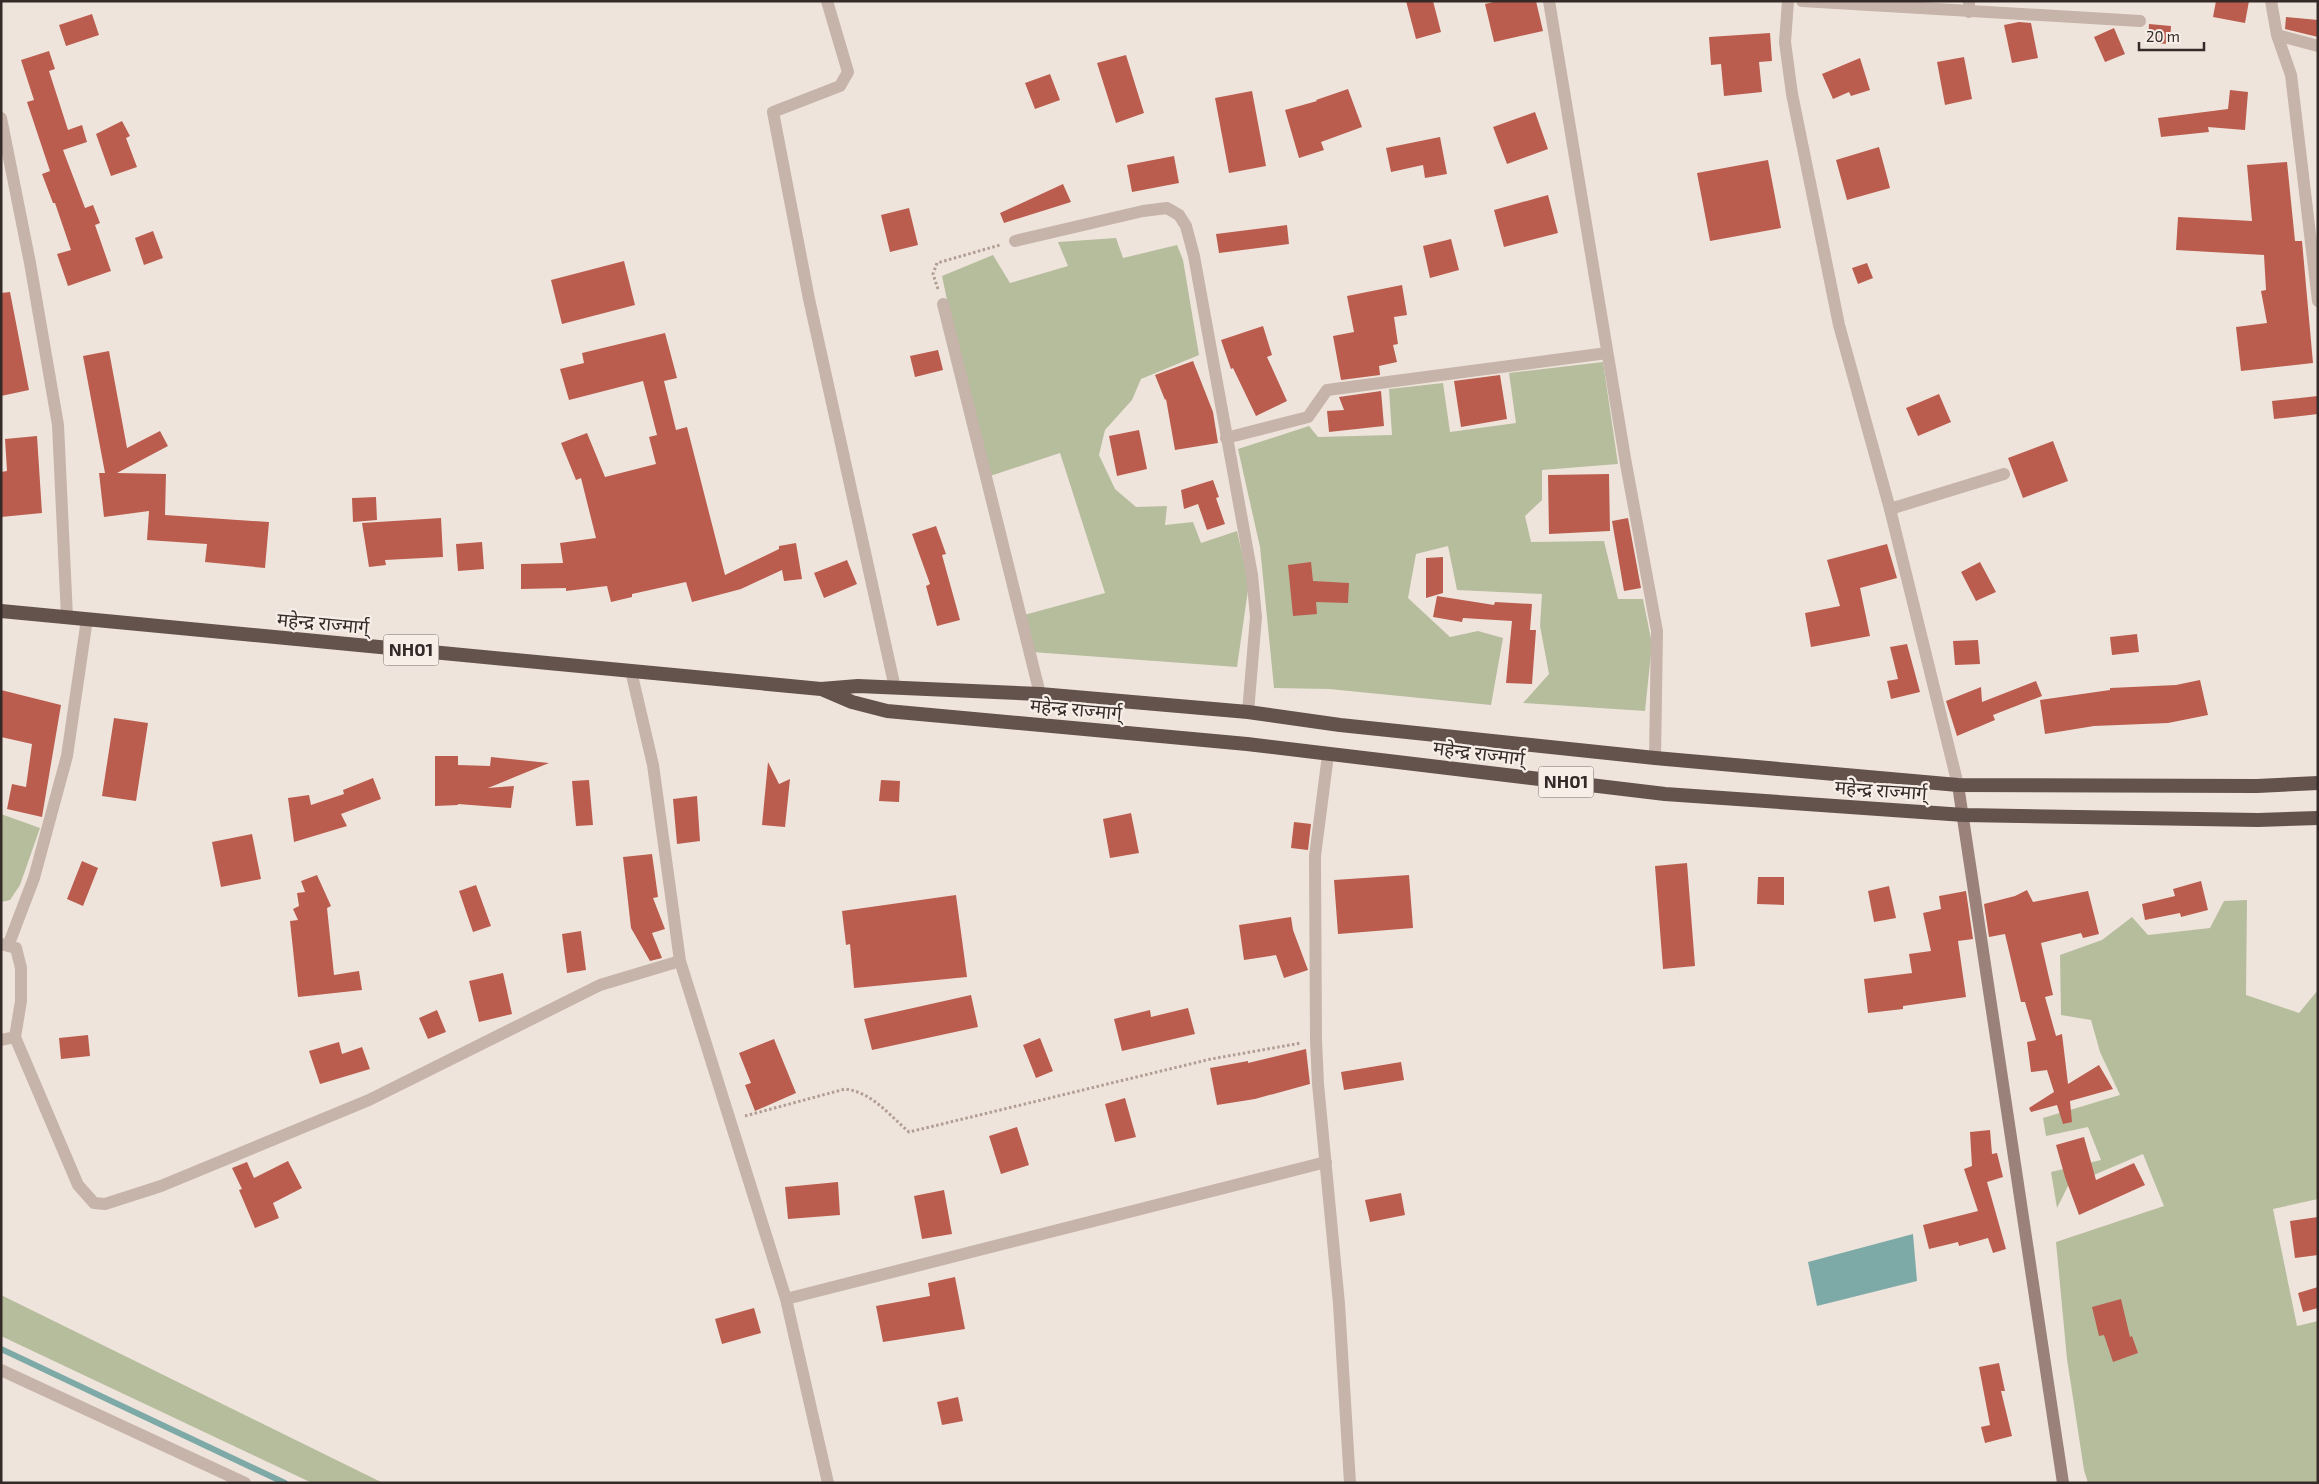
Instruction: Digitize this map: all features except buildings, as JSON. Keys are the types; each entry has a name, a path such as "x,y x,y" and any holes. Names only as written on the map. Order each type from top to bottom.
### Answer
{"highway":[{"name":"महेन्द्र राज्मार्ग्","path":"1,610 821,689 858,686 1040,694 1248,712 1350,726 1655,758 1958,784 2257,786 2318,783"},
{"name":"महेन्द्र राज्मार्ग्","path":"821,689 852,702 887,711 1247,744 1665,794 1964,815 2258,820 2318,818"}],"main road":[{"path":"1958,784 2063,1483"}],"street":[{"path":"827,1 848,72 840,86 773,112 809,299 895,688"},
{"path":"1549,1 1626,464 1657,631 1655,758"},
{"path":"1788,1 1785,42 1792,94 1839,325 1890,509 1958,784"},
{"path":"1802,1 1969,7 2140,21"},
{"path":"2271,1 2277,35 2291,75 2318,301"},
{"path":"2277,35 2318,46"},
{"path":"1,118 30,263 58,424 67,617"},
{"path":"1014,241 1143,211 1167,208 1179,214 1186,226 1194,256 1252,576 1256,617 1248,712"},
{"path":"943,304 1040,694"},
{"path":"1226,438 1308,417 1327,390 1607,353"},
{"path":"1890,509 2004,474"},
{"path":"87,619 67,756 34,878 5,945 16,948 21,968 21,1001 16,1037 78,1185 94,1203 105,1204 161,1186 369,1100 600,986 680,961"},
{"path":"630,671 653,765 680,961 786,1299 828,1483"},
{"path":"1328,755 1315,856 1314,962 1316,1040 1318,1084 1339,1304 1350,1483"},
{"path":"1,1040 16,1037"},
{"path":"786,1299 1326,1162"},
{"path":"1,1370 245,1483"}],"path":[{"path":"943,304 933,274 937,263 1014,241"},
{"path":"730,1120 845,1089 857,1090 871,1098 909,1132 1211,1059 1316,1040"}],"green space":[{"path":"1116,238 1123,258 1177,245 1183,260 1199,355 1141,379 1132,400 1105,430 1099,455 1115,489 1136,507 1167,506 1165,525 1193,522 1201,543 1237,531 1249,583 1237,667 1032,652 1024,615 1105,593 1060,453 984,478 942,276 993,255 1010,283 1068,266 1058,242"},
{"path":"1603,362 1618,464 1542,470 1542,500 1525,516 1531,542 1604,541 1618,599 1643,599 1652,644 1645,711 1523,703 1549,674 1540,626 1542,594 1457,590 1448,546 1416,554 1408,598 1450,637 1478,631 1503,638 1491,705 1329,689 1274,688 1260,547 1238,449 1309,426 1318,437 1392,435 1389,389 1443,383 1450,432 1516,423 1509,373"},
{"path":"1,814 40,828 20,885 10,900 1,902"},
{"path":"2247,900 2246,995 2299,1013 2318,990 2318,1199 2273,1209 2297,1326 2318,1321 2318,1483 2088,1483 2084,1470 2067,1359 2056,1242 2164,1206 2143,1154 2068,1186 2057,1208 2051,1172 2101,1160 2088,1127 2046,1136 2043,1118 2120,1095 2100,1052 2091,1020 2061,1015 2060,955 2102,940 2132,917 2148,935 2210,928 2224,901"},
{"path":"1,1295 383,1483 312,1483 1,1336"}],"water":[{"path":"1913,1234 1917,1281 1817,1306 1808,1262"}],"waterway":[{"path":"1,1349 285,1483"}]}
